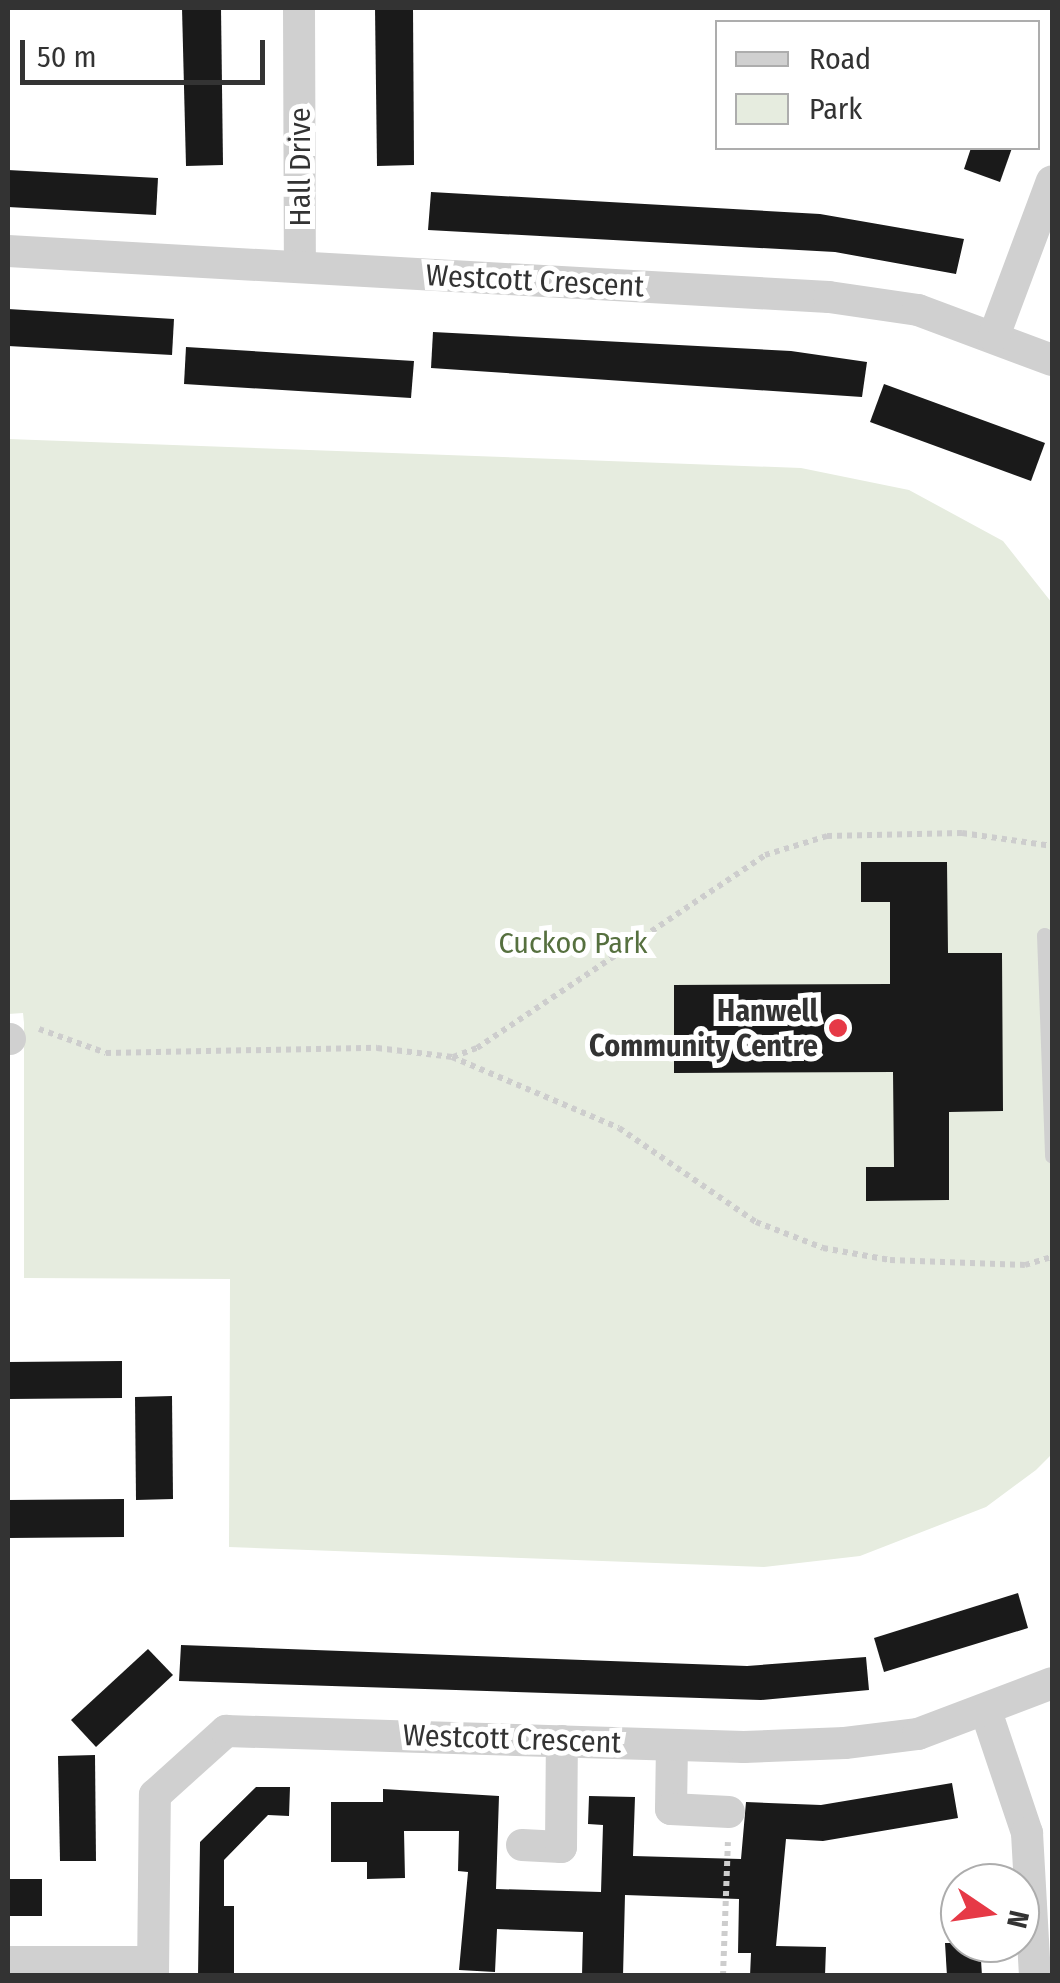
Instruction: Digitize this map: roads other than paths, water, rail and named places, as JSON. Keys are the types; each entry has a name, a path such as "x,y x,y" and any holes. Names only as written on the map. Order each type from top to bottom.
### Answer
{"street":[{"name":"Hall Drive","path":"299,8 300,267"},
{"path":"994,336 1052,181"},
{"name":"Westcott Crescent","path":"8,251 829,297 918,310 1052,360"},
{"name":"Westcott Crescent","path":"153,1969 155,1795 226,1731 672,1746 845,1743 918,1734 1052,1684"},
{"path":"986,1711 1027,1833 1034,1976"},
{"path":"522,1846 560,1847 562,1741"},
{"path":"672,1746 672,1809 729,1812"},
{"path":"8,1962 153,1969"}],"lane":[{"path":"1052,940 1044,934 1052,1156"}],"place":[{"name":"Hanwell Community Centre","path":"838,1028"}],"park label":[{"name":"Cuckoo Park","path":"573,943"}]}
